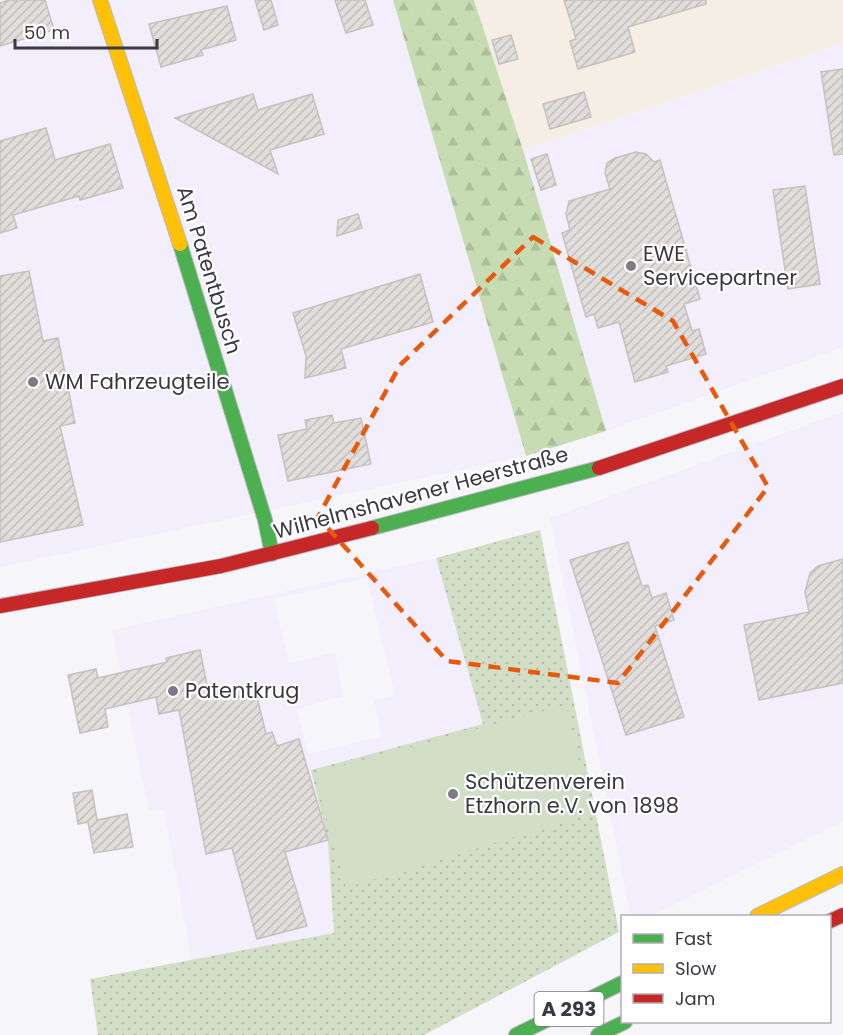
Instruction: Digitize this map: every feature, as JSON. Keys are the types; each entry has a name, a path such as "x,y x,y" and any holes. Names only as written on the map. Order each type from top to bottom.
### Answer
{"main road":[{"name":"Am Patentbusch","path":"100,0 151,153 265,520 272,554"},
{"name":"Wilhelmshavener Heerstraße","path":"0,606 93,591 272,554 583,473 843,386"},
{"path":"759,915 843,874"},
{"name":"A 293","path":"516,1035 621,983"},
{"name":"A 293","path":"598,1035 623,1023"}],"highlighted area":[{"path":"533,237 673,321 768,487 618,683 447,661 318,517 400,365"}],"shaded area":[{"path":"0,0 393,0 526,456 0,567"},
{"path":"474,0 843,0 843,43 523,150"},
{"path":"843,43 843,347 606,431 523,150"},
{"path":"843,412 843,821 653,915 631,915 550,518"},
{"path":"436,558 483,724 312,770 328,840 334,933 192,961 164,810 149,811 112,630","holes":["367,578 395,695 374,700 382,736 308,754 297,709 343,696 335,653 289,663 274,599"]}],"green space":[{"path":"393,0 474,0 523,150 606,431 526,456"},
{"path":"540,530 619,932 424,1035 98,1035 90,979 334,933 328,840 311,770 483,724 436,558"},
{"name":"Schützenverein Etzhorn e.V. von 1898","path":"566,705 591,814 346,888 314,773"}],"building":[{"path":"9,0 45,0 54,30 0,46 0,3"},
{"path":"255,0 271,0 278,25 264,30"},
{"path":"335,0 365,0 373,25 346,33"},
{"path":"564,0 706,0 706,4 628,27 635,52 578,69 570,41 576,39"},
{"path":"227,6 236,40 201,50 203,55 161,67 149,24"},
{"path":"511,35 518,59 499,64 492,40"},
{"path":"843,69 843,154 834,155 821,72"},
{"path":"584,92 591,117 550,129 543,104"},
{"path":"253,94 258,110 312,94 324,134 270,150 278,174 175,118"},
{"path":"46,128 55,160 110,144 123,188 80,200 79,196 13,215 17,228 0,233 0,141"},
{"name":"EWE Servicepartner","path":"636,152 646,154 654,162 660,160 700,299 684,304 692,331 699,329 706,354 666,366 668,372 635,382 619,322 598,328 594,314 586,317 562,233 570,230 566,214 569,201 610,189 605,173 607,163 615,158"},
{"path":"547,154 556,185 541,190 531,159"},
{"path":"805,186 820,284 788,289 773,190"},
{"path":"358,214 362,228 337,236 338,220"},
{"name":"WM Fahrzeugteile","path":"29,271 43,341 58,338 75,423 60,426 83,525 0,542 0,276"},
{"path":"420,274 433,322 341,349 346,368 305,378 306,356 293,313"},
{"path":"332,415 334,423 361,418 371,464 288,481 278,435 307,429 305,420"},
{"path":"628,542 642,586 648,585 652,598 666,593 674,620 655,626 684,717 626,735 570,560"},
{"path":"843,559 843,683 759,700 744,625 809,612 805,592 810,573 818,566"},
{"path":"200,650 208,690 215,688 217,693 254,685 266,734 272,732 277,746 299,739 328,840 285,852 307,926 257,939 232,848 206,854 179,710 159,714 156,697 105,709 108,727 80,733 68,675 96,669 98,678 167,662 166,658"},
{"path":"92,790 97,820 127,814 133,847 94,853 88,822 78,824 73,793"}],"traffic: fast":[{"path":"180,244 265,520 272,554"},
{"path":"372,528 599,468"},
{"path":"516,1035 621,983"},
{"path":"598,1035 623,1023"}],"traffic: slow":[{"path":"100,0 180,244"},
{"path":"759,915 843,874"}],"traffic: jam":[{"path":"599,468 843,386"},
{"path":"0,606 221,566 372,528"},
{"path":"831,921 843,915"}],"place":[{"name":"EWE Servicepartner","path":"631,266"},
{"name":"WM Fahrzeugteile","path":"33,382"},
{"name":"Patentkrug","path":"173,691"},
{"name":"Schützenverein Etzhorn e.V. von 1898","path":"453,794"}]}
